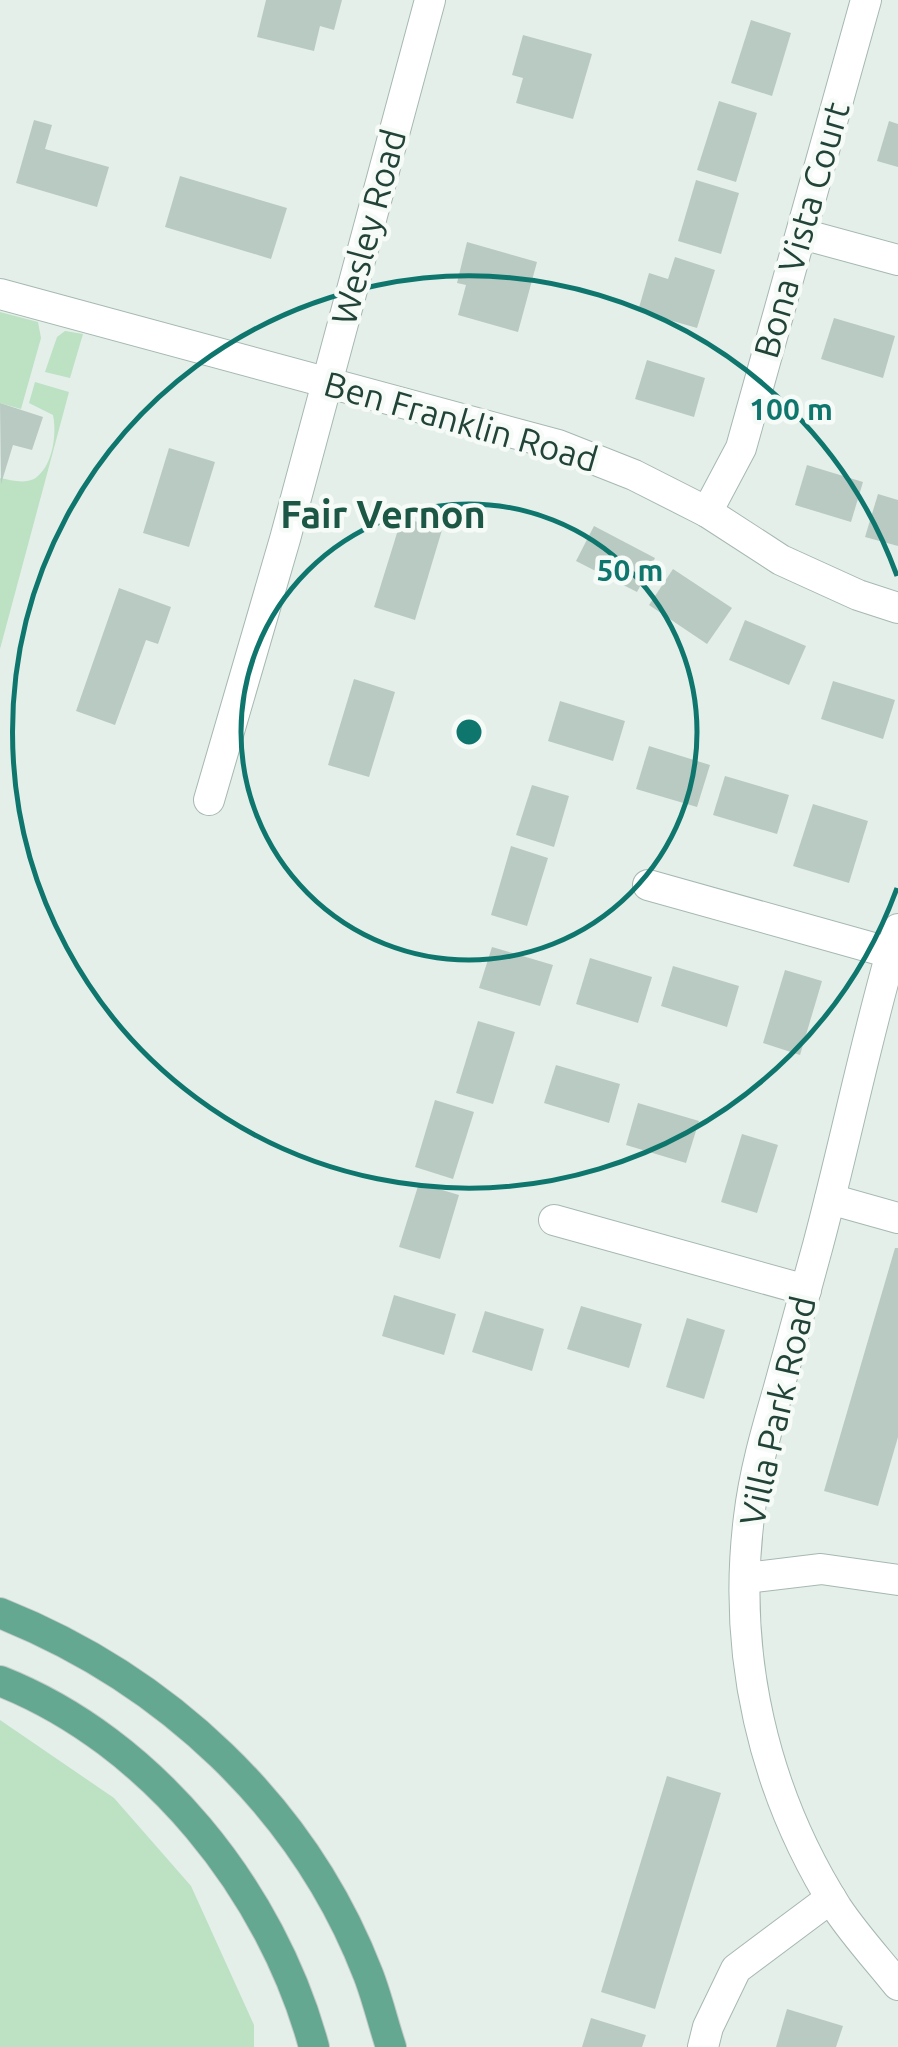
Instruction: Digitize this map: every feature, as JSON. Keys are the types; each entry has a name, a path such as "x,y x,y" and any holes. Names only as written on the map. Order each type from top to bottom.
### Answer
{"main road":[{"path":"0,1613 76,1646 142,1688 208,1741 265,1802 314,1871 353,1940 368,1974 390,2047"},
{"path":"0,1681 39,1698 92,1730 145,1773 181,1810 215,1850 259,1914 292,1980 314,2047"}],"street":[{"name":"Wesley Road","path":"209,800 285,539 430,0"},
{"name":"Bona Vista Court","path":"707,512 741,448 866,0"},
{"path":"802,234 898,260"},
{"name":"Ben Franklin Road","path":"0,294 558,445 634,474 707,512 780,560 858,595 898,608"},
{"path":"648,885 894,941"},
{"name":"Villa Park Road","path":"894,941 889,1002 760,1454 749,1515 744,1618 754,1706 775,1783 807,1856 831,1898 898,1985"},
{"path":"830,1199 898,1218"},
{"path":"554,1220 806,1290"},
{"path":"746,1578 821,1570 898,1580"},
{"path":"702,2047 736,1968 831,1898"}],"green space":[{"path":"0,312 38,322 41,338 21,409 0,403"},
{"path":"65,331 83,334 70,378 45,372 57,337"},
{"path":"35,382 69,392 0,649 0,478 34,479 46,467 54,440 53,415 29,403"},
{"path":"0,1720 114,1798 191,1886 254,2025 254,2047 0,2047"}],"building":[{"path":"266,0 342,0 334,30 320,26 314,51 257,37"},
{"path":"751,20 791,33 772,96 731,83"},
{"path":"523,35 592,54 573,119 516,103 523,78 512,75"},
{"path":"719,101 757,113 736,182 697,170"},
{"path":"34,120 52,125 45,149 109,167 97,207 16,183"},
{"path":"889,121 898,124 898,167 877,161"},
{"path":"180,176 287,208 271,259 165,227"},
{"path":"696,180 739,193 721,254 678,241"},
{"path":"467,242 537,262 518,332 458,315 466,285 457,283"},
{"path":"675,257 715,270 697,328 638,311 649,273 668,279"},
{"path":"834,318 895,336 883,378 821,359"},
{"path":"647,360 705,378 694,417 635,399"},
{"path":"0,403 43,417 32,450 13,445 1,484"},
{"path":"169,448 215,462 189,547 143,533"},
{"path":"807,465 863,482 851,522 795,505"},
{"path":"878,494 898,500 898,546 865,537"},
{"path":"402,517 442,530 415,620 374,607"},
{"path":"594,526 655,558 637,592 576,561"},
{"path":"673,569 732,608 707,644 649,605"},
{"path":"119,588 171,607 158,644 146,640 115,725 76,711"},
{"path":"745,620 806,646 789,685 729,660"},
{"path":"354,679 395,692 369,777 328,765"},
{"path":"833,681 895,700 883,739 821,719"},
{"path":"560,701 625,721 613,761 548,741"},
{"path":"649,746 710,765 697,807 636,789"},
{"path":"725,776 789,795 777,834 713,815"},
{"path":"532,785 569,796 554,847 516,835"},
{"path":"813,804 868,821 849,883 793,866"},
{"path":"511,846 548,858 527,926 491,915"},
{"path":"492,947 553,965 540,1006 479,988"},
{"path":"590,958 652,977 638,1023 576,1004"},
{"path":"673,966 739,986 727,1027 661,1006"},
{"path":"785,970 822,981 800,1055 763,1043"},
{"path":"478,1021 515,1032 493,1104 456,1093"},
{"path":"556,1065 620,1084 609,1123 544,1103"},
{"path":"435,1100 474,1112 453,1179 415,1167"},
{"path":"638,1103 699,1121 686,1163 626,1145"},
{"path":"742,1134 778,1145 757,1213 721,1202"},
{"path":"419,1183 459,1195 440,1259 399,1247"},
{"path":"895,1248 898,1437 878,1506 824,1491"},
{"path":"394,1295 456,1314 444,1355 382,1336"},
{"path":"581,1306 642,1324 629,1368 567,1349"},
{"path":"485,1311 544,1329 532,1371 472,1352"},
{"path":"687,1318 725,1330 704,1399 666,1387"},
{"path":"667,1776 721,1793 655,2009 601,1992"},
{"path":"787,2009 843,2026 836,2047 776,2047"},
{"path":"591,2018 646,2035 642,2047 582,2047"}],"district":[{"name":"Fair Vernon","path":"383,515"}]}
